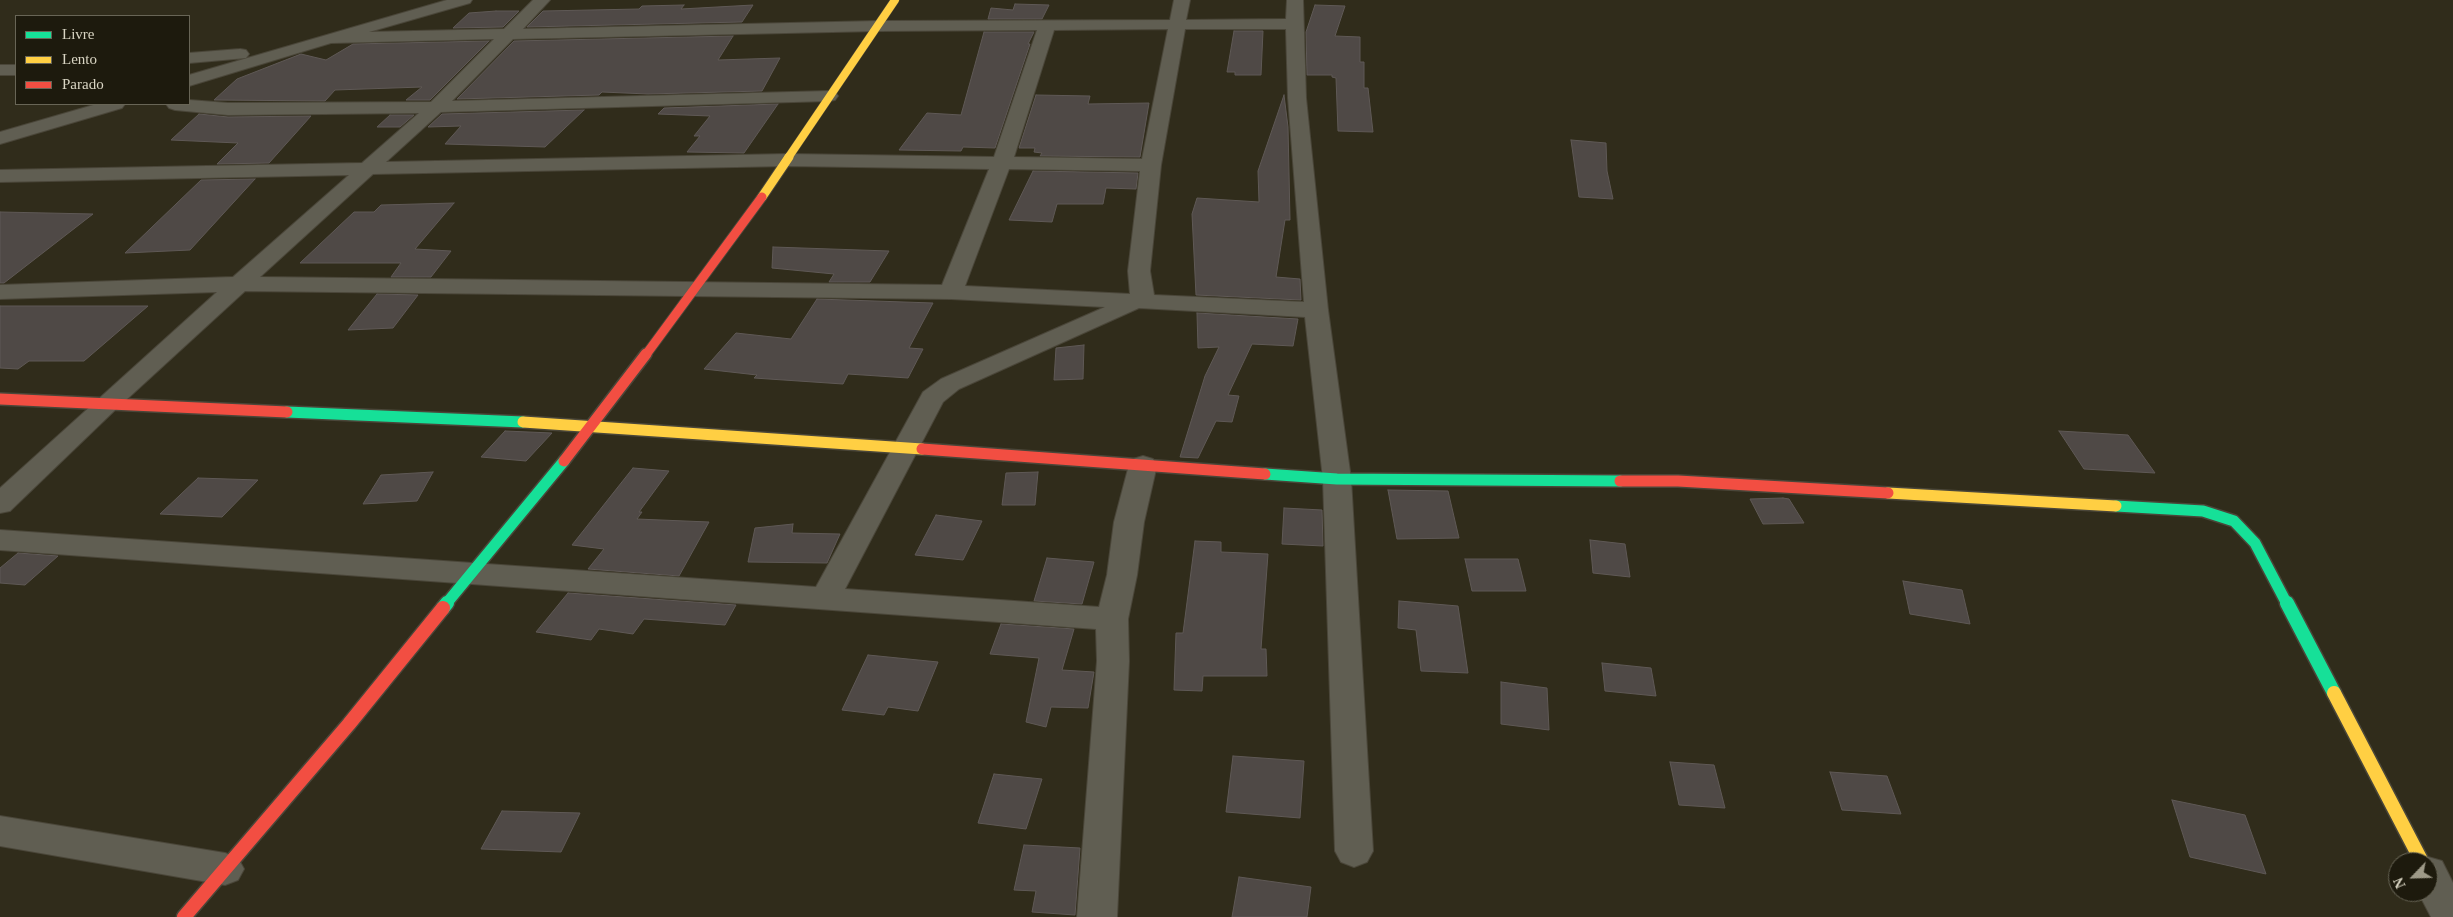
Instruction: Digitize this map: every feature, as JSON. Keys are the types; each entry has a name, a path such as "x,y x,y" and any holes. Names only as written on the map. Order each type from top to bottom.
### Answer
{"street":[{"path":"190,81 292,48 464,0"},
{"path":"0,504 106,405 436,107 542,0"},
{"path":"184,917 349,724 593,425 696,289 788,160 895,0"},
{"path":"1143,302 1139,271 1151,165 1182,0"},
{"path":"331,38 878,26 1176,25 1295,12 1298,107 1316,310 1337,479 1354,851"},
{"path":"951,292 1013,134 1047,26"},
{"path":"190,58 292,48"},
{"path":"0,70 15,70"},
{"path":"186,105 228,109 436,107 829,96"},
{"path":"0,138 113,105"},
{"path":"0,176 788,160 1151,165"},
{"path":"0,292 241,284 696,289 786,292 951,292 1316,310"},
{"path":"825,598 932,398 950,384 1112,312 1143,302"},
{"path":"0,399 593,425 1337,479 1678,481 2193,510 2221,515 2234,521 2254,542 2417,852"},
{"path":"1097,917 1112,671 1112,619 1122,575 1129,522 1143,465"},
{"path":"0,540 1112,619"},
{"path":"0,831 225,869"},
{"path":"2438,892 2451,917"}],"building":[{"path":"1015,4 1049,5 1042,19 988,19 991,8 1013,10"},
{"path":"684,5 681,9 753,5 742,22 527,27 543,11 639,9 642,6"},
{"path":"1315,5 1345,6 1335,36 1360,37 1360,62 1364,62 1364,88 1368,88 1373,132 1338,131 1336,78 1332,77 1332,75 1307,75 1306,32"},
{"path":"519,11 503,27 453,28 469,13"},
{"path":"1234,31 1263,31 1261,75 1235,75 1235,72 1227,72"},
{"path":"984,32 1034,32 1028,44 1030,44 995,148 963,147 961,151 899,150 927,113 961,115"},
{"path":"733,36 718,60 780,58 762,91 648,94 602,92 599,95 457,99 514,41"},
{"path":"489,41 430,100 406,100 422,87 335,90 325,101 214,100 237,79 301,54 326,60 353,44"},
{"path":"1036,95 1090,96 1088,104 1149,103 1140,157 1040,156 1042,153 1034,152 1035,148 1019,148"},
{"path":"1284,95 1288,127 1290,220 1285,220 1276,277 1300,279 1301,300 1196,295 1192,214 1197,198 1259,202 1258,171"},
{"path":"778,104 744,153 687,152 700,136 694,136 710,116 658,114 664,108"},
{"path":"584,110 545,147 445,144 461,126 428,127 442,114"},
{"path":"199,114 228,117 311,116 269,163 217,164 238,143 171,140"},
{"path":"390,115 414,115 400,127 377,127"},
{"path":"1571,140 1606,143 1607,171 1613,199 1579,197"},
{"path":"1033,171 1138,173 1136,189 1106,188 1103,204 1057,204 1052,222 1009,220"},
{"path":"255,179 190,250 125,253 201,180"},
{"path":"454,203 415,249 451,251 431,277 391,277 401,263 300,263 354,212 374,212 381,205"},
{"path":"0,212 93,214 4,283 0,283"},
{"path":"773,247 889,251 870,282 829,282 834,274 772,268"},
{"path":"377,294 418,295 393,328 348,330"},
{"path":"817,299 933,303 909,348 923,349 908,378 848,374 843,384 754,378 757,375 704,369 736,333 791,339"},
{"path":"0,306 148,306 84,361 29,361 18,369 0,368"},
{"path":"1197,313 1298,319 1293,346 1252,344 1228,395 1239,396 1232,422 1216,421 1198,458 1180,457 1205,376 1219,347 1198,348"},
{"path":"1084,345 1083,379 1054,380 1056,348"},
{"path":"505,431 552,433 526,461 481,457"},
{"path":"2059,431 2128,435 2155,473 2084,469"},
{"path":"633,468 669,471 639,512 642,512 637,519 709,522 679,576 588,569 604,549 572,545"},
{"path":"433,472 417,501 363,504 381,475"},
{"path":"1038,472 1035,505 1002,505 1006,473"},
{"path":"198,478 258,480 222,517 160,514"},
{"path":"1388,490 1448,491 1459,538 1397,539"},
{"path":"1750,499 1789,499 1804,523 1763,524"},
{"path":"1284,508 1322,510 1323,546 1282,544"},
{"path":"936,515 982,521 963,560 915,555"},
{"path":"793,524 792,533 840,534 827,563 748,562 755,528"},
{"path":"1590,540 1625,544 1630,577 1593,573"},
{"path":"1195,541 1221,542 1221,552 1268,554 1261,649 1266,649 1267,676 1203,676 1202,691 1174,690 1176,633 1183,633"},
{"path":"18,553 58,556 25,585 0,583 0,568"},
{"path":"1047,558 1094,562 1082,604 1034,601"},
{"path":"1465,559 1518,559 1526,591 1472,591"},
{"path":"1903,581 1962,590 1970,624 1910,614"},
{"path":"568,593 736,605 725,625 644,619 633,634 599,629 591,640 536,632"},
{"path":"1399,601 1458,606 1468,673 1421,671 1416,630 1398,628"},
{"path":"1001,624 1074,629 1062,670 1094,672 1088,708 1051,707 1046,727 1026,722 1039,658 990,654"},
{"path":"868,655 938,662 918,711 888,707 884,715 842,710"},
{"path":"1602,663 1651,668 1656,696 1605,691"},
{"path":"1501,682 1547,688 1549,730 1501,724"},
{"path":"1233,756 1304,761 1300,818 1226,812"},
{"path":"1670,762 1714,765 1725,808 1679,805"},
{"path":"1830,772 1887,776 1901,814 1842,810"},
{"path":"994,774 1042,779 1026,829 978,823"},
{"path":"2172,800 2245,815 2266,874 2190,857"},
{"path":"502,811 580,813 561,852 481,849"},
{"path":"1024,845 1080,848 1075,915 1032,912 1036,891 1014,890"},
{"path":"1239,877 1311,887 1307,917 1232,917"}],"traffic: fast":[{"path":"287,412 523,422"},
{"path":"443,608 564,461"},
{"path":"1265,474 1337,479 1620,481"},
{"path":"2116,506 2203,511 2234,521 2255,543 2334,693"}],"traffic: slow":[{"path":"762,197 895,0"},
{"path":"523,422 922,449"},
{"path":"1888,493 2116,506"},
{"path":"2334,693 2417,852"}],"traffic: jam":[{"path":"564,461 696,289 762,197"},
{"path":"0,399 287,412"},
{"path":"922,449 1265,474"},
{"path":"1620,481 1678,481 1888,493"},
{"path":"184,917 349,724 443,608"}]}
